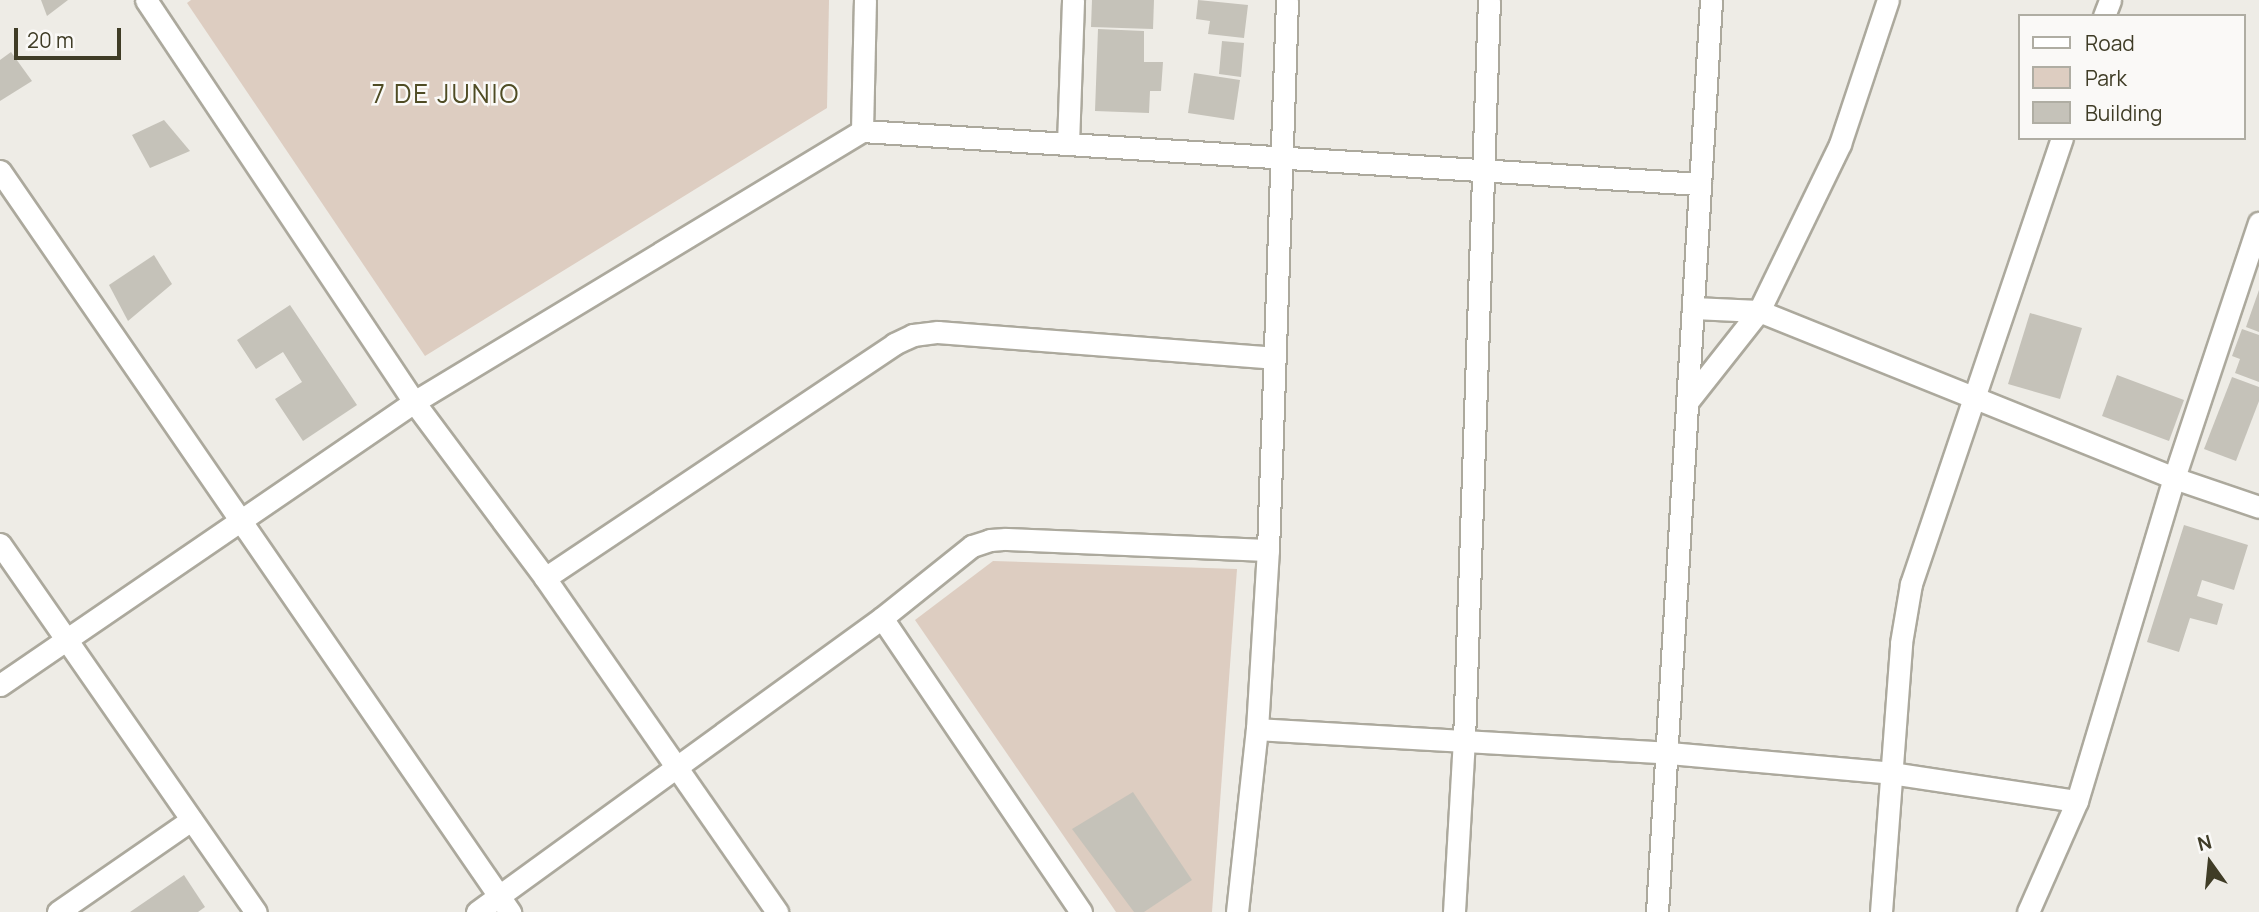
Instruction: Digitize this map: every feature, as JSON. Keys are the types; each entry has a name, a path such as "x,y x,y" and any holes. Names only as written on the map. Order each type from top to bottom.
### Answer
{"street":[{"path":"146,0 414,402 545,578 778,912"},
{"path":"862,131 865,0"},
{"path":"1068,144 1073,0"},
{"path":"1237,912 1256,729 1268,550 1287,0"},
{"path":"1454,912 1464,741 1481,170 1489,0"},
{"path":"1657,912 1669,753 1711,0"},
{"path":"1688,401 1759,311 1840,144 1888,0"},
{"path":"0,685 414,402 862,131 1700,184"},
{"path":"1881,912 1901,643 1911,584 2061,140"},
{"path":"0,171 242,518 505,904"},
{"path":"2028,912 2077,801 2174,478 2259,223"},
{"path":"1693,308 1759,311 2174,478 2259,506"},
{"path":"545,578 894,344 913,335 938,332 1273,358"},
{"path":"477,912 505,904 675,768 882,618 972,546 990,540 1268,550"},
{"path":"0,544 256,912"},
{"path":"882,618 1081,912"},
{"path":"1256,729 1669,753 1891,773 2077,801"},
{"path":"58,912 191,820"}],"green space":[{"path":"191,0 829,0 827,108 425,356 187,3"},
{"path":"993,561 1237,569 1212,912 1116,912 915,620"}],"building":[{"path":"41,0 68,0 47,16"},
{"path":"1092,0 1154,0 1153,29 1091,27"},
{"path":"1198,0 1248,5 1244,38 1208,34 1210,21 1196,19"},
{"path":"1098,29 1144,31 1144,62 1163,62 1161,91 1150,91 1149,113 1095,111"},
{"path":"1222,41 1244,43 1241,77 1219,74"},
{"path":"11,52 32,81 0,101 0,60"},
{"path":"1194,73 1240,80 1234,120 1188,113"},
{"path":"164,120 190,151 150,168 132,135"},
{"path":"154,255 172,284 128,321 109,285"},
{"path":"2259,290 2259,332 2246,327"},
{"path":"290,305 357,405 303,441 275,399 302,382 283,352 256,369 237,340"},
{"path":"2030,313 2082,328 2060,399 2008,384"},
{"path":"2242,329 2259,335 2259,382 2235,373 2240,359 2232,356"},
{"path":"2117,375 2184,400 2169,441 2102,416"},
{"path":"2232,377 2259,387 2259,401 2236,461 2204,449"},
{"path":"2184,525 2248,545 2234,590 2202,580 2197,596 2223,604 2217,625 2190,618 2179,652 2147,642"},
{"path":"1133,792 1192,880 1144,912 1134,912 1072,829"},
{"path":"184,875 205,907 198,912 130,912"}],"district":[{"name":"7 DE JUNIO","path":"446,94"}]}
